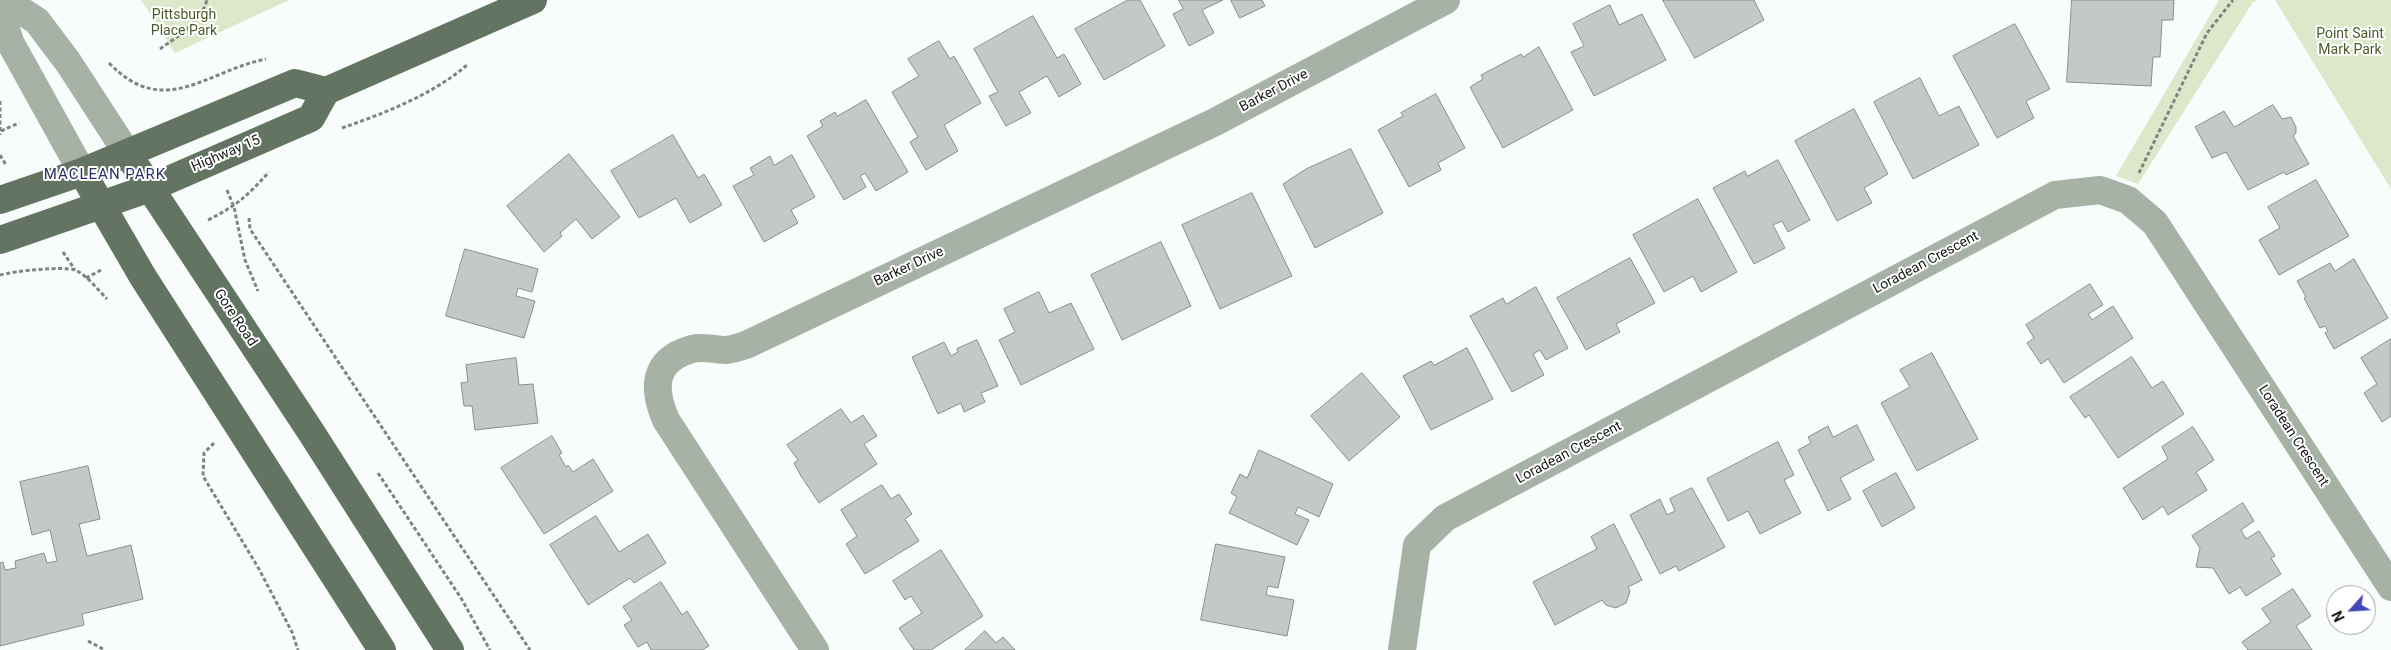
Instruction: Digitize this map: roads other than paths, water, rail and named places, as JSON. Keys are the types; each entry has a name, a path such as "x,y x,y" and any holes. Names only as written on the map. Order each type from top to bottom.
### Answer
{"main road":[{"path":"0,200 82,172 295,83 326,91 533,0"},
{"name":"Highway 15","path":"0,240 150,188 311,118 326,91"},
{"name":"Gore Road","path":"128,153 311,432 450,650"},
{"path":"82,172 143,277 382,650"}],"street":[{"name":"Gore Road","path":"5,0 37,21 68,62 128,153"},
{"name":"Barker Drive","path":"815,650 666,420 658,401 656,385 662,368 674,357 692,349 726,350 746,345 1215,122 1446,0"},
{"path":"0,9 10,42 82,172"},
{"name":"Loradean Crescent","path":"1402,650 1417,545 1445,518 2055,195 2100,190 2128,200 2155,223 2391,587"}],"district":[{"name":"MACLEAN PARK","path":"105,175"}],"park label":[{"name":"Pittsburgh Place Park","path":"184,24"},
{"name":"Point Saint Mark Park","path":"2350,42"}]}
